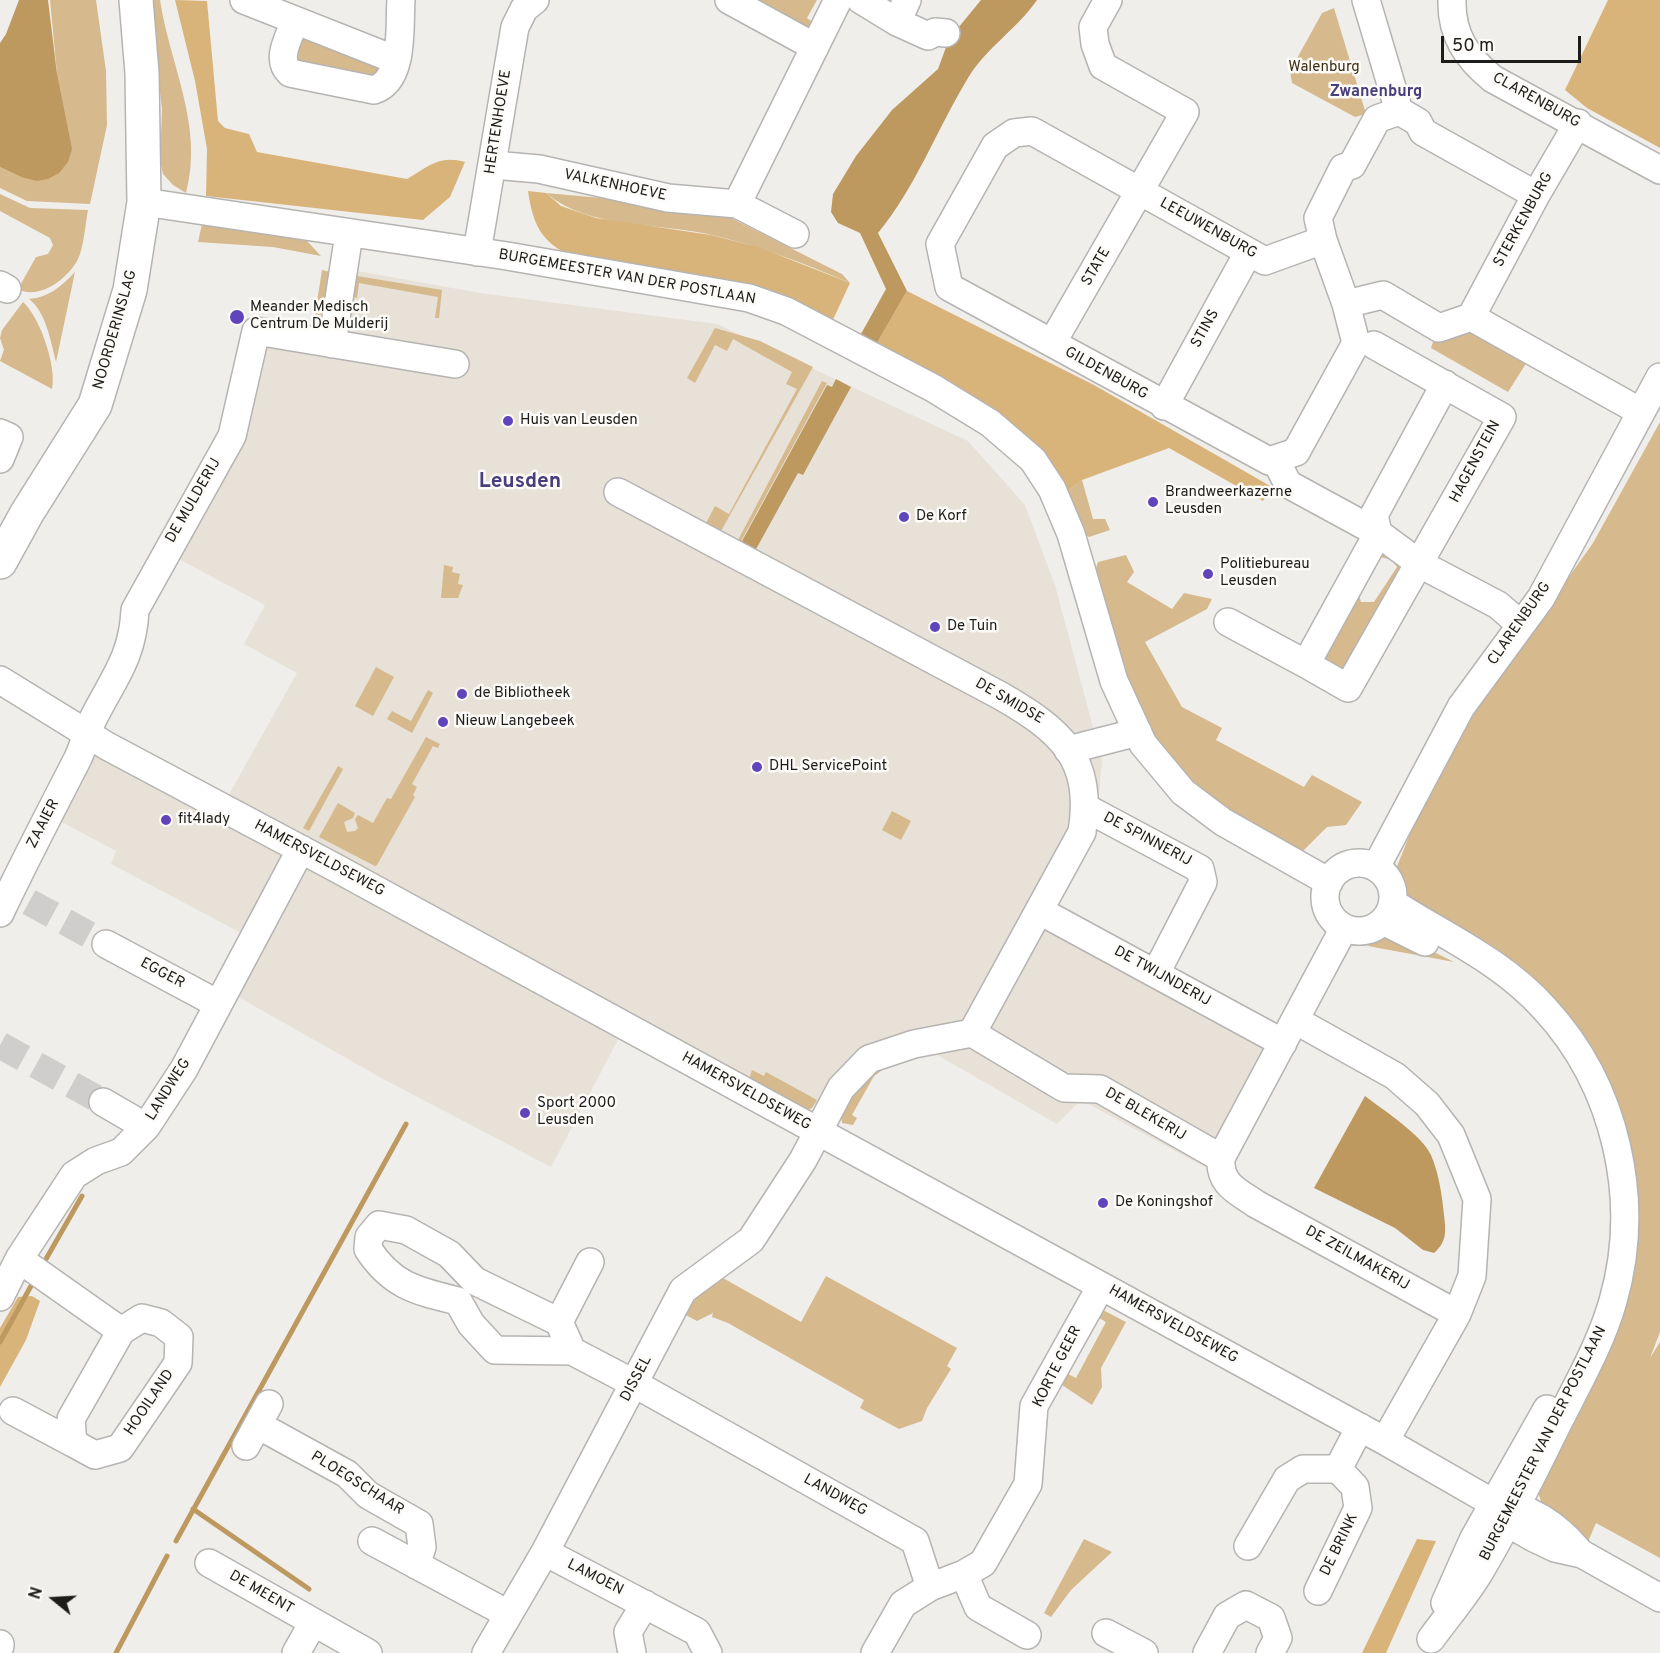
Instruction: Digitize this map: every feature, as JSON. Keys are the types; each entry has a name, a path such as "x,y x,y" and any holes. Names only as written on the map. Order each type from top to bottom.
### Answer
{"main road":[{"name":"NOORDERINSLAG","path":"0,562 27,513 95,405 130,290 144,202 142,73 136,0"}],"street":[{"path":"244,0 396,60"},
{"path":"295,21 282,59 284,67 290,73 374,90 387,82 396,60 401,0"},
{"name":"HERTENHOEVE","path":"477,252 515,27 524,9 535,0"},
{"path":"729,0 815,47"},
{"path":"737,204 838,0"},
{"path":"861,0 902,11 928,36 935,32 946,33"},
{"name":"STATE","path":"1052,343 1185,112 1103,66 1095,44 1093,27 1108,0"},
{"path":"1366,0 1399,111 1418,122 1423,132 1536,195"},
{"name":"CLARENBURG","path":"1452,0 1451,14 1459,42 1473,62 1493,79 1578,123 1660,170"},
{"path":"1399,111 1377,119 1352,165 1343,168 1318,218 1356,343 1296,452 1275,459 1288,484 1378,533 1420,564 1498,605 1521,625"},
{"name":"STERKENBURG","path":"1471,317 1536,195 1578,123"},
{"name":"LEEUWENBURG","path":"1032,131 1265,261 1323,240"},
{"name":"GILDENBURG","path":"1032,131 1014,133 996,146 940,244 950,287 1164,406 1269,461 1275,459"},
{"name":"VALKENHOEVE","path":"493,165 539,169 668,198 737,204 795,234"},
{"name":"BURGEMEESTER VAN DER POSTLAAN","path":"144,202 477,252 749,298 786,311 933,388 990,423 1033,460 1052,489 1071,534 1114,681 1143,744 1183,792 1223,822 1329,882"},
{"path":"332,344 349,234"},
{"name":"STINS","path":"1164,406 1248,253"},
{"path":"1346,304 1383,296 1439,328 1471,317 1641,412"},
{"name":"DE MULDERIJ","path":"87,735 130,648 135,610 232,436 256,331 455,364"},
{"name":"HAGENSTEIN","path":"1228,622 1348,688 1502,417 1374,345"},
{"name":"CLARENBURG","path":"1376,867 1461,707 1541,598 1660,377"},
{"path":"1306,664 1378,533 1374,515 1445,384"},
{"path":"0,433 9,437 0,459"},
{"name":"DE SMIDSE","path":"618,492 1001,696 1048,725 1068,750 1083,781 1086,808 1082,832 972,1033"},
{"name":"HAMERSVELDSEWEG","path":"0,680 87,735 301,849 1360,1427 1505,1510 1563,1533 1582,1554 1660,1598"},
{"path":"1068,750 1138,732"},
{"name":"ZAAIER","path":"13,902 87,735"},
{"name":"DE SPINNERIJ","path":"1086,808 1200,869 1203,882 1156,974"},
{"name":"LANDWEG","path":"0,1297 19,1259 74,1175 96,1161 121,1152 146,1127 184,1069 301,849"},
{"path":"1362,863 1376,867 1389,883 1388,912 1365,931 1344,927 1333,920 1327,908 1325,895 1329,882 1337,871 1349,865 1362,863"},
{"name":"DE TWIJNDERIJ","path":"1040,911 1156,974 1289,1031"},
{"name":"BURGEMEESTER VAN DER POSTLAAN","path":"1388,912 1478,970 1513,996 1538,1020 1563,1051 1586,1090 1609,1164 1613,1206 1612,1240 1607,1275 1598,1308 1505,1510 1463,1559 1427,1646"},
{"path":"1221,1158 1344,927"},
{"name":"EGGER","path":"106,944 218,1004"},
{"path":"1289,1031 1395,1076 1427,1104 1451,1135 1477,1199 1473,1276 1457,1314 1385,1441"},
{"path":"818,1131 841,1088 869,1059 914,1044 972,1033"},
{"name":"DE BLEKERIJ","path":"972,1033 1064,1088 1100,1089 1221,1158"},
{"path":"103,1102 146,1127"},
{"name":"DISSEL","path":"486,1653 545,1552 636,1384 683,1290 751,1240 803,1160 818,1131"},
{"name":"DE ZEILMAKERIJ","path":"1221,1158 1220,1172 1228,1186 1457,1314"},
{"path":"19,1259 121,1331 71,1419 73,1443"},
{"path":"559,1322 590,1262"},
{"name":"KORTE GEER","path":"930,1587 964,1574 983,1563 1028,1484 1034,1406 1101,1286"},
{"path":"466,1291 559,1322 572,1351 495,1350 471,1324 466,1291"},
{"name":"HOOILAND","path":"13,1412 95,1455 120,1448 178,1363 179,1336 161,1323 142,1318 121,1331"},
{"name":"LANDWEG","path":"572,1351 636,1384 915,1541 930,1587"},
{"name":"PLOEGSCHAAR","path":"258,1425 347,1474 368,1495 419,1524 422,1547 416,1565"},
{"path":"1248,1546 1287,1479 1303,1469 1338,1469 1360,1427"},
{"name":"DE BRINK","path":"1318,1591 1358,1508 1355,1487 1338,1469"},
{"path":"372,1541 508,1614"},
{"name":"LAMOEN","path":"545,1552 697,1632 708,1653"},
{"name":"DE MEENT","path":"209,1563 368,1653"},
{"path":"964,1574 978,1607 1027,1635"},
{"path":"875,1653 903,1604 930,1587"},
{"path":"632,1653 628,1632 645,1604"},
{"path":"1207,1653 1227,1616 1246,1605 1271,1618 1278,1638 1270,1653"},
{"path":"296,1653 313,1623"},
{"path":"1106,1633 1144,1653"}],"shaded area":[{"path":"19,0 48,0 57,74 72,149 68,162 59,173 48,179 37,181 21,177 0,167 0,43 6,34"},
{"path":"175,0 207,1 218,121 225,128 249,134 257,152 407,179 434,163 448,160 465,162 450,197 423,220 206,196 207,149 195,81"},
{"path":"981,0 1037,0 975,67 904,197 878,233 907,291 877,343 861,334 886,289 860,233 838,223 831,212 833,194 856,156 892,110 938,69 949,39"},
{"path":"1608,0 1660,0 1660,148 1587,108 1565,90"},
{"path":"528,191 546,193 561,206 596,218 711,235 761,248 850,283 831,324 755,289 703,275 573,257 553,245 540,231 533,214"},
{"path":"341,268 480,293 717,324 968,441 1025,505 1055,585 1102,761 1096,826 1048,925 1275,1045 1205,1167 1081,1100 1057,1124 939,1056 932,1030 828,1091 809,1111 631,1015 551,1167 385,1080 233,994 260,943 111,864 116,851 52,817 98,730 227,798 297,673 244,644 265,605 171,555 259,337 326,346"},
{"path":"907,291 1094,385 1272,487 1263,501 1169,448 1082,480 1065,493 942,380 877,343"},
{"path":"836,379 851,387 803,475 798,473 755,551 741,543 827,385 832,387"},
{"path":"1365,1096 1411,1131 1431,1155 1440,1185 1445,1226 1445,1236 1434,1253 1423,1250 1395,1228 1314,1188"},
{"path":"32,1296 40,1301 26,1340 0,1387 0,1328 18,1297"},
{"path":"1417,1539 1436,1541 1386,1653 1362,1653"}],"green space":[{"path":"50,0 96,0 106,71 107,125 90,204 27,201 0,188 0,167 21,177 57,74"},
{"path":"149,0 160,0 184,96 191,143 186,193 173,185 163,174 160,160 162,109"},
{"path":"748,0 817,0 807,18 817,25 807,32"},
{"name":"Walenburg","path":"1334,8 1366,114 1355,117 1292,83 1290,71 1322,13"},
{"path":"295,21 396,60 387,82 290,73"},
{"path":"546,193 711,208 842,274 850,283 782,256 730,239 691,231 603,219 564,205"},
{"path":"0,194 30,208 88,210 83,243 77,261 59,281 43,290 26,292 18,289 36,257 48,254 53,245 50,238 0,211"},
{"path":"202,224 307,241 321,256 273,247 198,242"},
{"path":"322,270 330,272 325,306 314,321"},
{"path":"75,272 56,362 44,319 29,299 43,296 54,290"},
{"path":"357,276 442,290 439,318 435,318 438,297 359,283 357,298 353,297"},
{"path":"23,302 35,319 46,343 52,368 52,389 0,361 4,350 0,338 2,330"},
{"path":"1462,327 1527,362 1508,392 1431,348 1433,342"},
{"path":"715,328 760,341 813,367 721,531 705,525 715,506 729,514 797,389 786,384 792,372 733,339 727,351 715,345 695,383 687,378"},
{"path":"822,381 827,383 740,543 737,542"},
{"path":"1660,422 1660,1332 1650,1358 1660,1342 1660,1558 1596,1523 1587,1544 1543,1508 1539,1495 1539,1475 1629,1259 1583,1043 1407,900 1395,889 1394,874 1425,796 1485,688 1529,633 1593,543"},
{"path":"1082,480 1093,519 1105,519 1110,530 1089,537 1081,532 1065,493"},
{"path":"1385,552 1403,567 1399,580 1394,578 1388,589 1393,592 1345,671 1336,671 1323,659 1357,589 1361,602 1374,602 1397,567 1392,560 1376,556"},
{"path":"1126,555 1134,572 1127,582 1172,609 1184,593 1212,599 1207,609 1145,642 1182,707 1222,728 1216,740 1304,787 1312,775 1362,802 1346,825 1327,827 1303,851 1221,806 1197,787 1176,764 1158,740 1143,714 1131,686 1095,571 1098,562"},
{"path":"444,565 453,567 452,572 460,574 458,584 463,585 458,598 441,598"},
{"path":"376,667 394,677 373,716 355,706"},
{"path":"428,690 433,693 412,733 387,719 392,711 411,721"},
{"path":"426,737 440,744 438,748 433,746 412,784 417,787 413,795 415,797 377,865 319,837 338,803 355,813 353,818 344,822 347,832 358,828 355,819 358,815 373,823 387,798 391,799"},
{"path":"338,766 343,769 309,831 303,828"},
{"path":"892,811 911,821 901,840 882,830"},
{"path":"1376,932 1410,940 1454,962 1368,946"},
{"path":"891,1064 874,1076 852,1115 857,1118 853,1125 842,1123 841,1116 858,1079"},
{"path":"752,1070 764,1076 766,1072 817,1100 812,1108 807,1110 749,1079"},
{"path":"826,1276 957,1348 947,1366 951,1369 927,1408 922,1421 899,1429 860,1408 864,1400 728,1323 712,1317 713,1313 697,1321 684,1314 696,1298 723,1278 801,1322"},
{"path":"1099,1308 1126,1322 1101,1368 1102,1387 1092,1405 1062,1385 1068,1374 1076,1378 1106,1322 1094,1315"},
{"path":"1084,1539 1112,1552 1071,1590 1051,1617 1044,1613"}],"waterway":[{"path":"176,1541 406,1124"},
{"path":"46,1259 82,1196"},
{"path":"0,1342 31,1286"},
{"path":"193,1509 309,1589"},
{"path":"116,1653 167,1556"}],"tunnel":[{"path":"29,902 106,944"},
{"path":"0,1045 103,1102"}],"place":[{"name":"Meander Medisch Centrum De Mulderij","path":"237,317"},
{"name":"Huis van Leusden","path":"508,421"},
{"name":"Brandweerkazerne Leusden","path":"1153,502"},
{"name":"De Korf","path":"904,517"},
{"name":"Politiebureau Leusden","path":"1208,574"},
{"name":"De Tuin","path":"935,627"},
{"name":"de Bibliotheek","path":"462,694"},
{"name":"Nieuw Langebeek","path":"443,722"},
{"name":"DHL ServicePoint","path":"757,767"},
{"name":"fit4lady","path":"166,820"},
{"name":"Sport 2000 Leusden","path":"525,1113"},
{"name":"De Koningshof","path":"1103,1203"}],"district":[{"name":"Zwanenburg","path":"1376,93"},
{"name":"Leusden","path":"520,483"}]}
